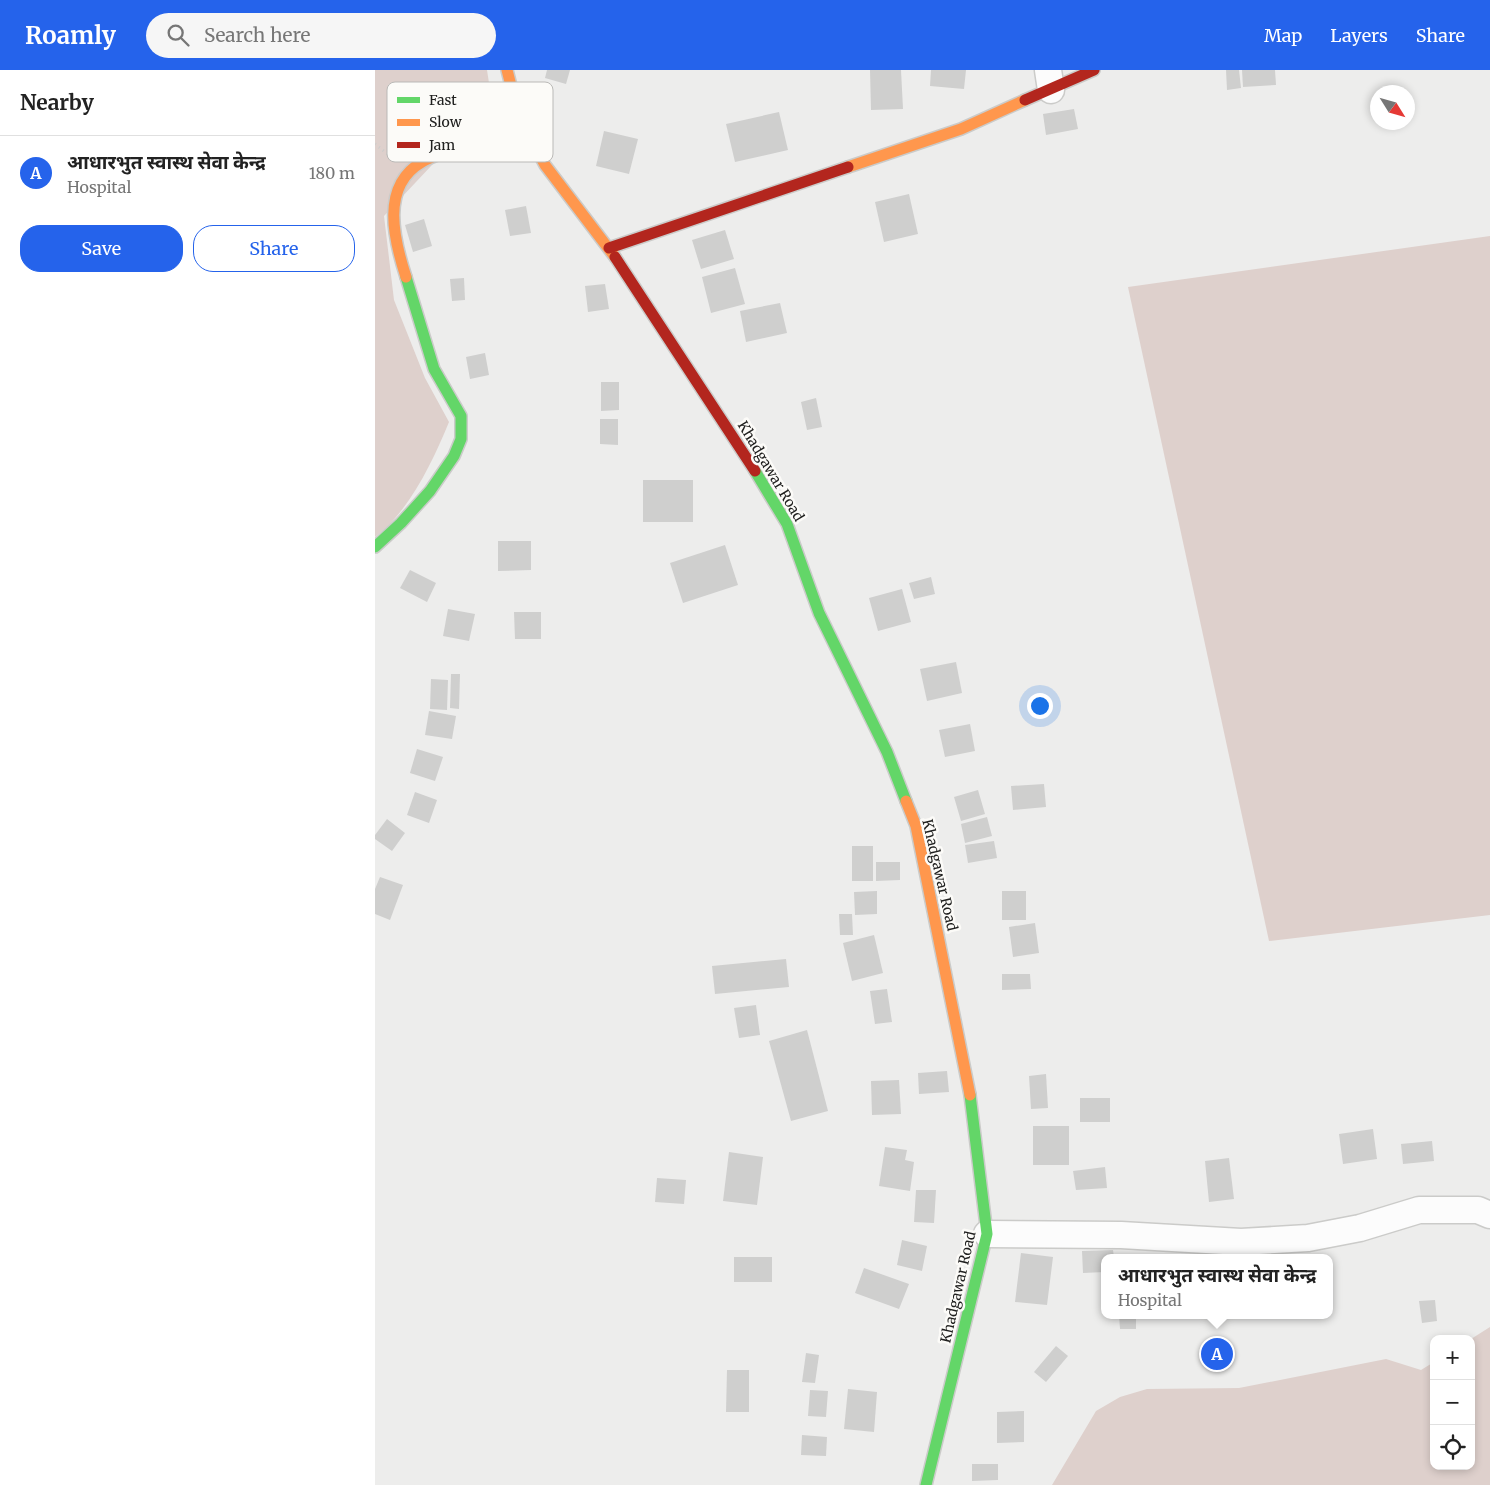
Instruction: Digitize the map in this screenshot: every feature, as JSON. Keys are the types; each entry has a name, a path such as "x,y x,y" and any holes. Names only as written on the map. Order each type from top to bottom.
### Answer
{"street":[{"path":"609,248 961,129 1049,80 1094,70"},
{"path":"375,547 417,508 443,473 459,445 463,423 456,404 439,380 428,356 419,317 399,256 392,220 395,188 409,172 421,162"},
{"name":"Khadgawar Road","path":"544,162 609,248 731,432 787,524 819,613 887,752 916,826 968,1076 987,1234 926,1485"},
{"path":"987,1234 1121,1235 1241,1242 1308,1238 1360,1228 1419,1210 1478,1210 1490,1215"}],"shaded area":[{"path":"375,70 487,70 489,82 387,82 387,162 435,162 384,216 394,300 425,378 449,422 419,485 399,514 375,537"},
{"path":"1490,236 1490,915 1269,941 1128,287"},
{"path":"1490,1327 1490,1485 1052,1485 1096,1411 1120,1397 1147,1389 1239,1388 1386,1359 1421,1370 1430,1364 1430,1470 1475,1470 1475,1336"}],"building":[{"path":"547,70 570,70 566,84 545,78"},
{"path":"870,70 901,70 903,109 871,110"},
{"path":"931,70 966,70 964,89 930,86"},
{"path":"1226,70 1239,70 1241,88 1227,90"},
{"path":"1242,70 1275,70 1276,85 1243,87"},
{"path":"1074,109 1078,129 1046,135 1043,114"},
{"path":"779,112 788,150 735,162 726,124"},
{"path":"604,131 638,139 629,174 596,166"},
{"path":"909,194 918,234 884,242 875,202"},
{"path":"526,206 531,233 510,236 505,210"},
{"path":"424,219 432,246 413,252 405,225"},
{"path":"725,230 734,259 701,269 692,240"},
{"path":"735,268 745,304 711,313 702,277"},
{"path":"464,278 465,300 452,301 450,279"},
{"path":"605,284 609,309 588,312 585,286"},
{"path":"780,303 787,333 746,342 740,311"},
{"path":"485,353 489,375 470,379 466,357"},
{"path":"601,382 619,382 619,410 601,411"},
{"path":"816,398 822,427 807,430 801,402"},
{"path":"600,419 618,419 618,445 600,444"},
{"path":"643,480 693,480 693,522 643,522"},
{"path":"498,541 531,541 531,570 498,571"},
{"path":"725,545 738,585 683,603 670,563"},
{"path":"410,570 436,583 427,602 400,588"},
{"path":"931,577 935,594 914,599 909,583"},
{"path":"902,589 911,622 878,631 869,598"},
{"path":"448,609 475,614 469,641 443,636"},
{"path":"514,612 541,612 541,639 515,639"},
{"path":"956,662 962,693 927,701 920,669"},
{"path":"451,674 460,674 459,709 450,708"},
{"path":"431,679 448,680 447,710 430,709"},
{"path":"429,711 456,716 452,739 425,735"},
{"path":"970,724 975,751 945,757 939,730"},
{"path":"417,749 443,757 435,781 410,773"},
{"path":"1044,784 1046,807 1013,810 1011,786"},
{"path":"978,790 985,814 961,821 954,797"},
{"path":"415,792 437,800 429,823 407,815"},
{"path":"987,817 992,836 965,843 961,824"},
{"path":"387,819 405,833 392,851 375,839 375,835"},
{"path":"994,841 997,858 968,863 965,845"},
{"path":"852,846 873,846 873,881 852,881"},
{"path":"876,862 900,862 900,880 876,881"},
{"path":"380,877 403,885 390,920 375,914 375,889"},
{"path":"877,891 877,914 855,915 854,892"},
{"path":"1002,891 1026,891 1026,920 1002,920"},
{"path":"839,914 852,914 853,935 840,935"},
{"path":"1035,923 1039,953 1013,957 1009,927"},
{"path":"874,935 883,973 852,981 843,943"},
{"path":"786,959 789,987 715,994 712,966"},
{"path":"1002,974 1030,974 1031,989 1002,990"},
{"path":"887,989 892,1022 875,1024 870,991"},
{"path":"756,1005 760,1035 739,1038 734,1008"},
{"path":"807,1030 828,1111 791,1121 769,1041"},
{"path":"947,1071 949,1092 919,1094 918,1073"},
{"path":"1046,1074 1048,1108 1031,1109 1029,1076"},
{"path":"899,1080 901,1114 872,1115 871,1081"},
{"path":"1080,1098 1110,1098 1110,1122 1080,1122"},
{"path":"1033,1126 1069,1126 1069,1165 1033,1165"},
{"path":"1373,1129 1377,1159 1343,1164 1339,1134"},
{"path":"1432,1141 1434,1161 1403,1164 1401,1144"},
{"path":"885,1147 907,1150 905,1160 914,1162 910,1191 879,1186"},
{"path":"729,1152 763,1157 757,1205 723,1201"},
{"path":"1229,1158 1234,1199 1209,1202 1205,1161"},
{"path":"1105,1167 1107,1188 1076,1190 1073,1171"},
{"path":"657,1178 686,1180 684,1204 655,1202"},
{"path":"916,1190 936,1190 934,1223 914,1222"},
{"path":"902,1240 927,1246 922,1271 897,1265"},
{"path":"1113,1250 1114,1254 1101,1254 1101,1272 1083,1273 1082,1251"},
{"path":"1021,1253 1053,1257 1047,1305 1015,1302"},
{"path":"734,1257 772,1257 772,1282 734,1282"},
{"path":"864,1268 909,1284 899,1309 855,1293"},
{"path":"1435,1300 1437,1321 1422,1323 1419,1301"},
{"path":"1119,1319 1136,1319 1136,1329 1120,1329"},
{"path":"1056,1346 1068,1356 1046,1382 1034,1372"},
{"path":"806,1353 819,1355 815,1383 802,1382"},
{"path":"727,1370 749,1370 749,1412 726,1412"},
{"path":"848,1389 877,1392 874,1432 844,1429"},
{"path":"810,1390 828,1391 826,1417 808,1416"},
{"path":"1024,1411 1024,1442 997,1443 997,1412"},
{"path":"802,1435 827,1437 826,1456 801,1455"},
{"path":"972,1464 998,1464 998,1480 972,1481"}],"traffic: fast":[{"path":"375,547 401,523 430,491 454,456 461,439 461,416 434,369 406,277"},
{"path":"755,471 787,524 819,613 887,752 906,801"},
{"path":"926,1485 987,1234 970,1095"}],"traffic: slow":[{"path":"507,70 510,82"},
{"path":"848,167 961,129 1025,100"},
{"path":"406,277 395,231 395,199 400,185 409,172 422,162"},
{"path":"543,162 615,257"},
{"path":"906,801 916,826 970,1095"}],"traffic: jam":[{"path":"1025,100 1094,70"},
{"path":"609,248 848,167"},
{"path":"615,257 755,471"}],"place":[{"name":"आधारभुत स्वास्थ सेवा केन्द्र","path":"1217,1354"}]}
